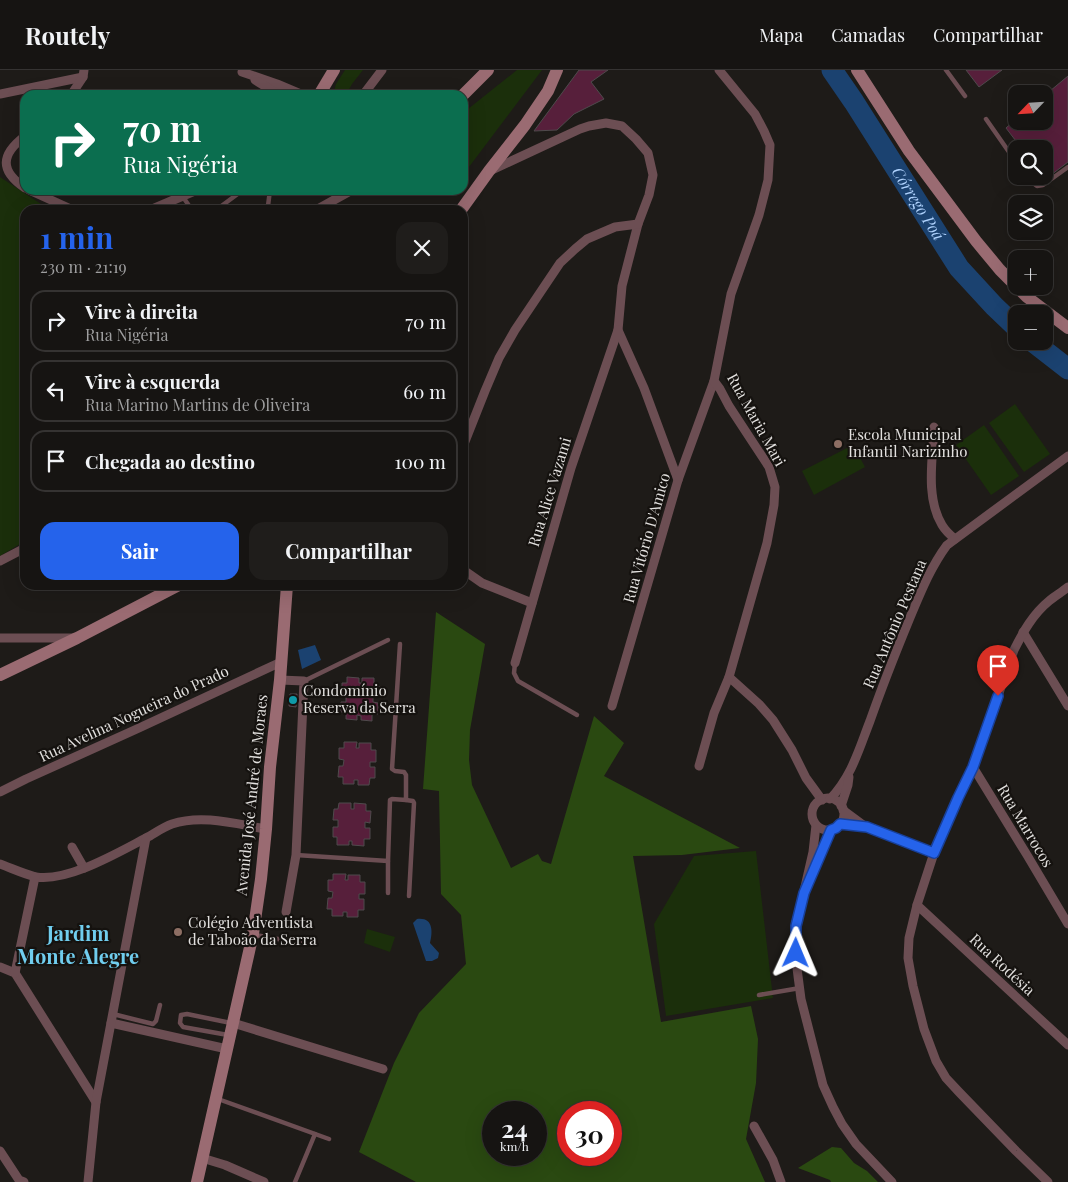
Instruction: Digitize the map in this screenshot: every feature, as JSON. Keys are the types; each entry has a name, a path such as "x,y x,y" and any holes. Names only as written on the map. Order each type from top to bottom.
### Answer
{"street":[{"path":"322,90 334,70"},
{"path":"367,90 382,70"},
{"path":"468,90 488,70"},
{"path":"548,92 557,70"},
{"path":"465,205 548,92 567,70"},
{"name":"Rua Maria Mari","path":"699,766 714,713 729,676 767,543 774,505 774,487 769,467 714,381 731,294 759,215 768,180 770,145 755,114 719,70"},
{"path":"856,70 909,151 976,241 1000,270 1027,297 1068,328"},
{"path":"241,71 271,90"},
{"path":"241,71 292,90"},
{"path":"0,94 83,73"},
{"path":"74,90 83,73"},
{"name":"Rua Alice Vazami","path":"489,171 589,126 606,123 622,126 636,139 648,153 653,175 649,195 638,224 622,286 618,330 570,468 515,663"},
{"path":"20,140 6,152 0,161 2,171 6,176 20,185"},
{"path":"40,195 62,205"},
{"path":"325,205 343,195"},
{"path":"162,205 183,196"},
{"path":"468,434 499,358 515,330 560,263 587,239 615,227 638,224"},
{"path":"618,330 644,388 678,480"},
{"name":"Rua Vitório D'Amico","path":"612,706 678,480 714,381"},
{"path":"934,427 931,478 933,504 942,526 955,539"},
{"name":"Rua Antônio Pestana","path":"822,802 840,789 850,772 922,588 938,557 947,545 1068,456"},
{"path":"0,562 20,551"},
{"path":"468,573 482,583 532,603"},
{"path":"1048,1182 946,1078 936,1061 924,1029 908,958 909,938 917,905 934,853 973,767 1014,650 1023,632 1048,602 1068,587"},
{"path":"0,675 169,590"},
{"name":"Avenida José André de Moraes","path":"197,1182 253,934 266,829 270,767 280,680 286,590"},
{"path":"1023,632 1068,706"},
{"path":"0,638 77,638"},
{"name":"Rua Avelina Nogueira do Prado","path":"0,792 26,778 281,662"},
{"path":"729,676 773,720 822,802"},
{"path":"280,680 304,681 296,855 286,912"},
{"name":"Rua Marrocos","path":"973,767 1068,924"},
{"name":"Rua Antônio Pestana","path":"842,808 850,772"},
{"path":"842,808 843,819 836,828 826,830 816,825 812,816 812,810 822,802 838,803 867,827"},
{"path":"0,864 35,876 51,877 84,868 171,824 190,820 207,820 266,829"},
{"path":"840,824 867,827 934,853"},
{"path":"816,825 796,926 796,953 803,1007 823,1085 833,1107 856,1144 892,1182"},
{"path":"804,893 831,830"},
{"path":"88,1182 96,1102 146,838"},
{"path":"72,847 84,868"},
{"path":"15,973 35,876"},
{"name":"Rua Rodésia","path":"917,905 1068,1045"},
{"path":"0,967 15,973 96,1102"},
{"path":"112,1019 227,1049"},
{"path":"232,1029 383,1070"},
{"path":"754,1126 781,1182"},
{"path":"0,1151 21,1181"},
{"path":"202,1158 225,1165 264,1182"}],"lane":[{"path":"946,70 965,96"},
{"path":"986,119 1008,151"},
{"path":"1053,178 1068,167"},
{"path":"223,205 236,195"},
{"path":"183,196 189,205"},
{"path":"304,681 388,640"},
{"path":"400,644 392,769 404,772 406,775 406,800"},
{"path":"515,663 514,673 518,681 577,715"},
{"path":"388,893 390,800 413,801 409,896"},
{"path":"296,855 388,861"},
{"path":"253,934 301,943"},
{"path":"759,995 800,988"},
{"path":"112,1019 153,1024 156,1021 160,1005"},
{"path":"187,1014 232,1029 183,1026 180,1023 181,1015 187,1014"},
{"path":"216,1098 329,1139"},
{"path":"295,1182 315,1134"}],"green space":[{"path":"345,70 363,70 349,90 334,90"},
{"path":"517,70 542,70 469,167 468,109"},
{"path":"0,177 20,190 20,195 27,195 42,205 20,205 20,544 0,556"},
{"path":"1015,404 1050,454 1024,472 989,423"},
{"path":"984,425 1019,476 991,495 956,445"},
{"path":"853,445 865,467 814,495 802,471"},
{"path":"436,612 485,644 470,730 469,760 472,785 511,868 538,854 542,861 551,864 594,716 624,743 604,776 740,848 682,855 633,856 661,1022 751,1006 758,1039 756,1083 746,1139 765,1182 416,1182 359,1152 394,1063 419,1013 466,964 461,915 441,894 439,791 423,789"},
{"path":"756,851 773,998 666,1016 654,924 694,856"},
{"path":"367,929 395,937 390,952 364,943"},
{"path":"832,1147 841,1148 854,1163 867,1171 878,1182 831,1182 798,1168"}],"water":[{"path":"315,645 321,660 302,669 298,650"},
{"path":"417,919 426,920 431,926 430,943 439,953 438,958 432,961 426,961 413,923"}],"building":[{"path":"579,70 608,70 591,82 604,99 574,114 557,130 534,131"},
{"path":"966,70 1002,70 979,87"},
{"path":"1068,76 1068,162 1053,173 1053,140 1015,140 1006,128 1008,126 1008,130 1053,130 1053,88"},
{"path":"347,677 359,678 359,683 362,683 362,678 374,678 374,685 379,686 379,697 373,697 373,702 378,703 378,714 372,713 372,721 361,720 361,716 357,715 357,720 346,719 346,712 341,712 341,702 346,702 346,695 342,695 342,683 347,683"},
{"name":"Condomínio Reserva da Serra","path":"290,694 297,694 296,707 289,706"},
{"path":"344,742 357,742 356,748 359,748 359,743 371,743 371,750 376,750 376,762 370,762 370,767 375,767 375,778 370,778 369,785 358,785 358,780 354,780 354,784 343,784 343,777 338,777 339,766 343,766 344,760 339,759 339,748 344,748"},
{"path":"339,803 351,803 351,809 354,809 354,803 366,804 366,811 371,811 370,823 365,822 365,828 370,828 370,839 364,839 364,846 352,845 352,841 349,841 349,845 337,845 337,837 333,837 333,827 338,827 338,820 333,820 334,809 338,809"},
{"path":"333,874 346,874 345,880 348,880 348,875 360,875 360,882 365,882 365,894 359,894 359,899 364,899 364,910 358,910 358,917 347,917 347,912 343,912 343,916 332,916 332,909 327,909 328,898 332,898 333,892 328,891 328,880 333,880"}],"waterway":[{"name":"Córrego Poá","path":"832,70 959,268 1008,319"},
{"name":"Córrego Poá","path":"1044,350 1068,369"}],"place":[{"name":"Escola Municipal Infantil Narizinho","path":"838,444"},
{"name":"Condomínio Reserva da Serra","path":"293,700"},
{"name":"Colégio Adventista de Taboão da Serra","path":"178,932"}],"district":[{"name":"Jardim Monte Alegre","path":"78,946"}],"route":[{"path":"796,953 796,926 804,893 831,830 840,824 867,827 934,853 973,767 998,696"}]}
